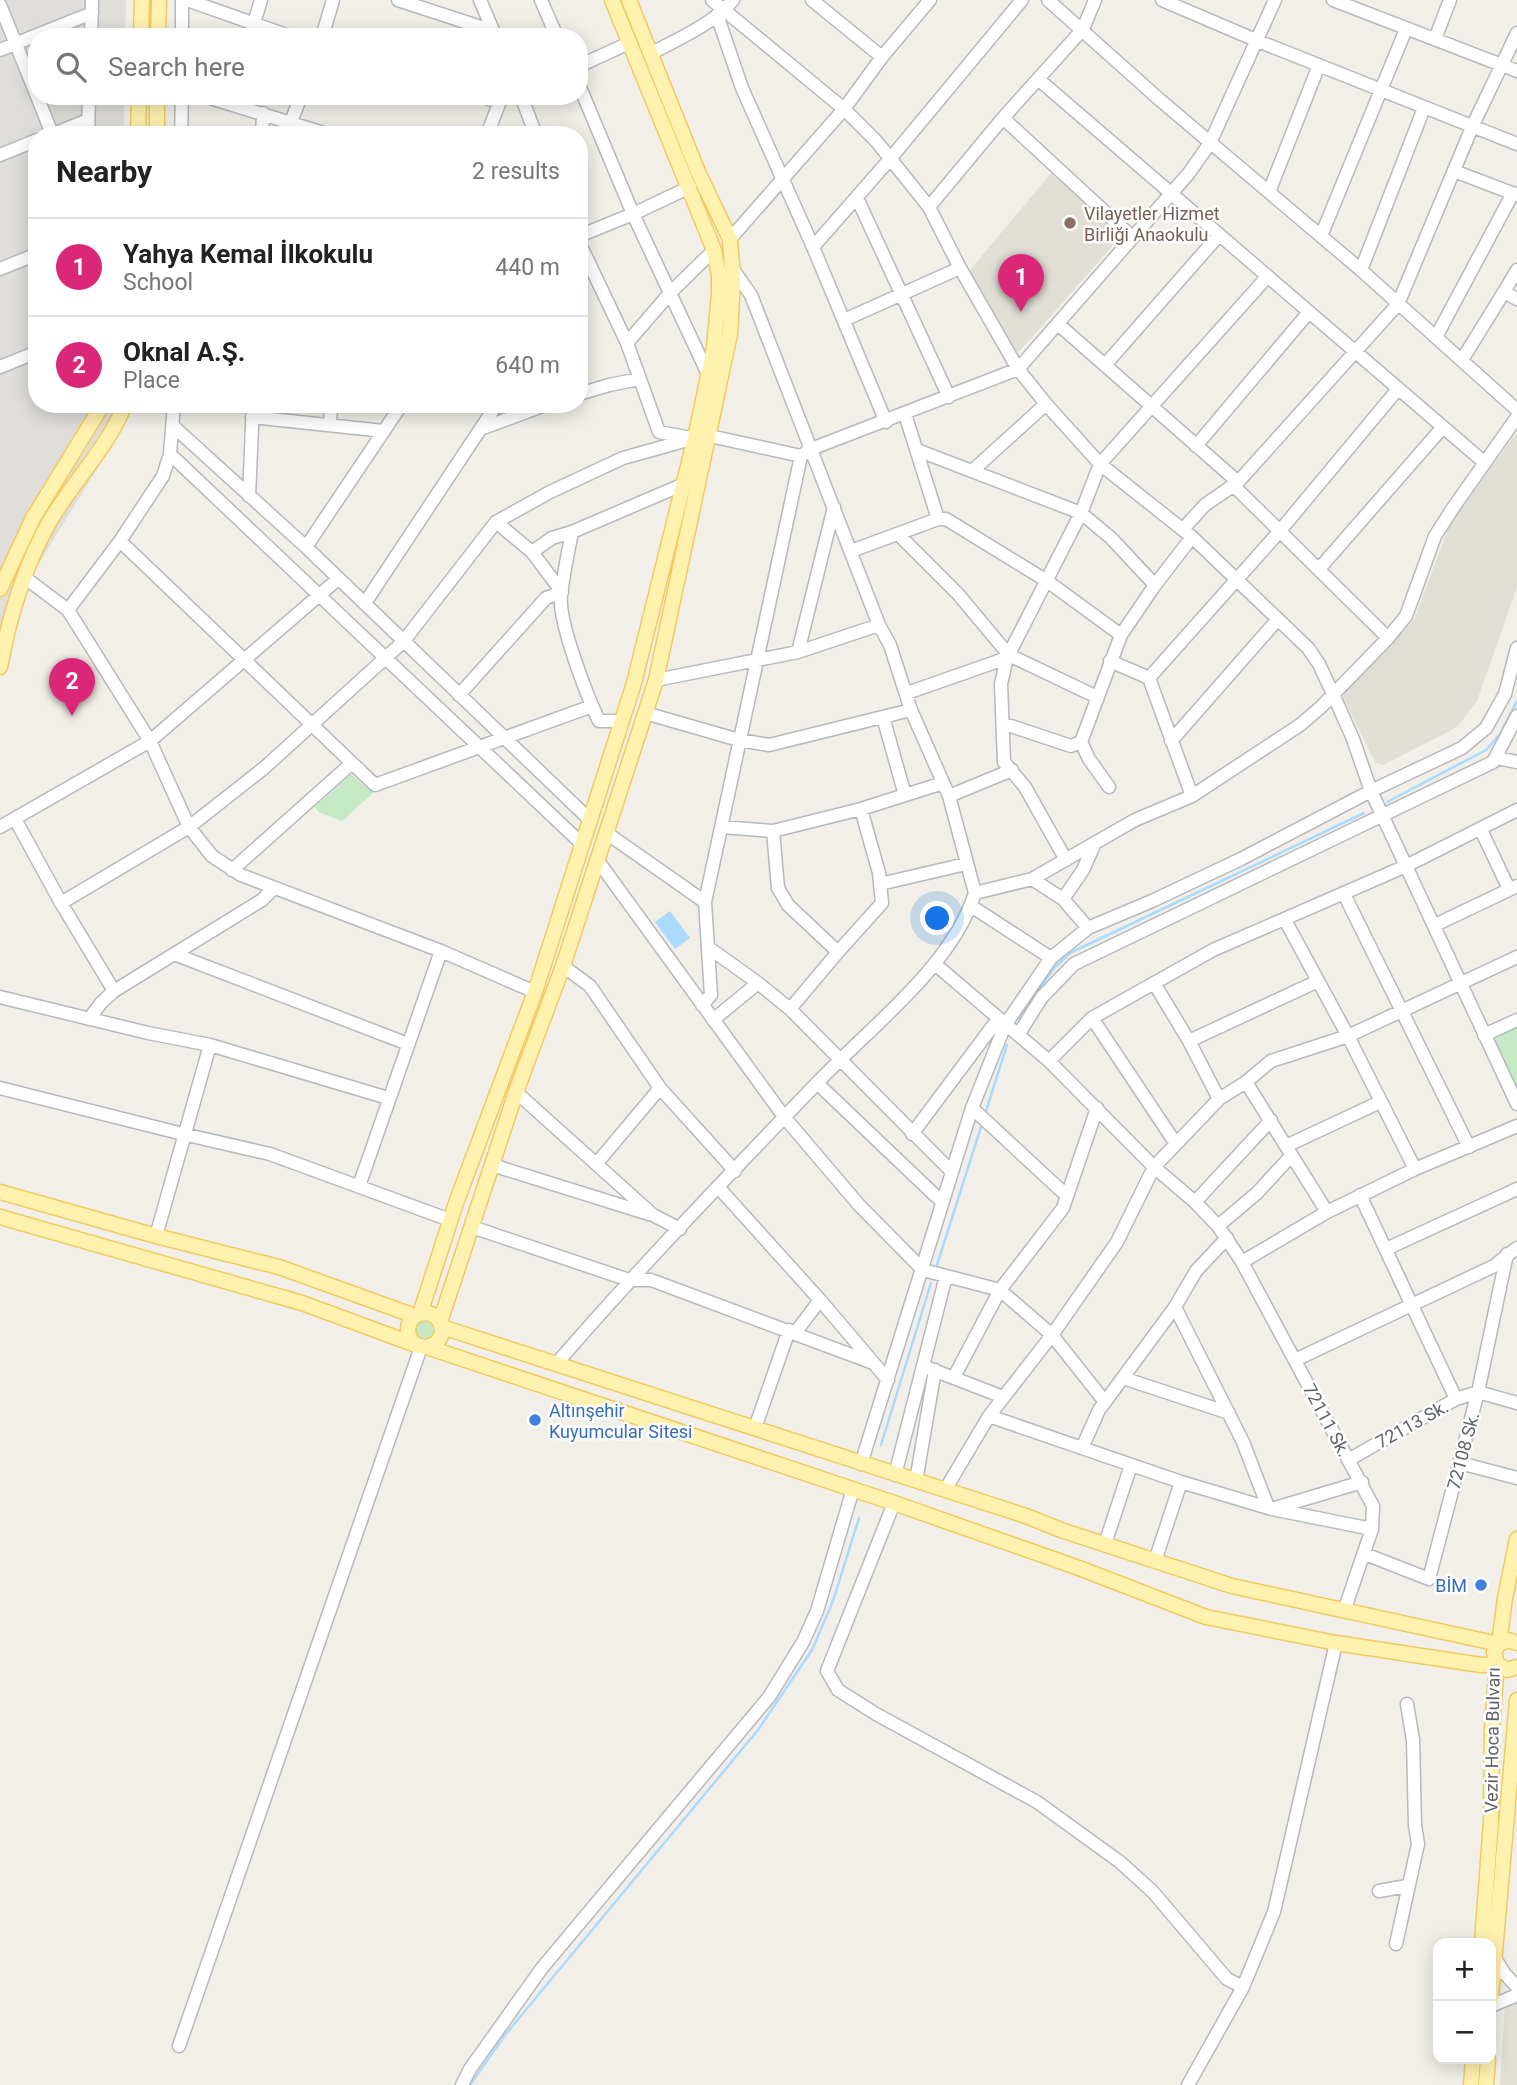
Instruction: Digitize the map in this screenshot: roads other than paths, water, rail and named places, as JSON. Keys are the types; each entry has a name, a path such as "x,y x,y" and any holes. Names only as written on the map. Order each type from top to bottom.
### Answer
{"main road":[{"path":"141,28 142,0"},
{"path":"158,28 159,0"},
{"path":"612,0 714,250 719,293 702,437 684,484 634,683 535,992 450,1220 426,1297 418,1315 411,1320 408,1331 412,1341 421,1346 432,1346 440,1338 445,1305 516,1092 563,967 608,834 656,680 702,437 730,334 733,279 730,239 713,206 629,0"},
{"path":"138,126 139,105"},
{"path":"156,126 157,105"},
{"path":"0,586 33,518 97,413"},
{"path":"0,667 24,578 50,522 122,413"},
{"path":"0,1192 279,1267 400,1311 431,1315 441,1324 462,1333 1232,1586 1499,1644 1508,1640 1517,1643"},
{"path":"0,1217 302,1303 421,1346 894,1503 1079,1568 1206,1617 1336,1643 1470,1664 1497,1664 1507,1670 1517,1667"},
{"path":"400,1311 419,1306 426,1297"},
{"path":"445,1305 451,1326 462,1333"},
{"name":"Vezir Hoca Bulvarı","path":"1482,1938 1491,1821 1492,1728 1497,1664 1494,1652 1499,1644 1517,1539"},
{"name":"Vezir Hoca Bulvarı","path":"1495,1938 1517,1700"},
{"path":"1471,2085 1473,2064"},
{"path":"1486,2085 1488,2064"}],"street":[{"path":"254,23 261,0"},
{"path":"325,28 334,0"},
{"path":"398,0 477,28"},
{"path":"480,0 492,28"},
{"path":"541,0 553,28"},
{"path":"712,0 725,8 844,109 890,159 929,207 960,268 1018,369 1100,464 1187,533 1314,656 1353,739 1371,791 1517,1104"},
{"path":"812,0 881,57"},
{"path":"813,247 1022,0"},
{"path":"1048,0 1210,143 1361,270 1517,410"},
{"path":"929,207 1003,118 1083,29 1094,0"},
{"path":"1162,0 1517,144"},
{"path":"588,261 626,343 659,432 806,453 1018,369 1189,173 1210,143 1275,0"},
{"path":"1332,0 1517,71"},
{"path":"1435,39 1450,0"},
{"path":"184,28 189,1 268,28"},
{"path":"730,239 844,109 922,3"},
{"path":"0,5 28,74"},
{"path":"48,28 92,6 91,28"},
{"path":"650,54 725,8"},
{"path":"725,8 741,88 813,247 886,422"},
{"path":"1321,236 1406,29"},
{"path":"1109,787 1088,759 1081,742 1121,635 1205,505 1236,484 1398,304 1473,125 1517,33"},
{"path":"0,50 28,38"},
{"path":"588,62 629,43"},
{"path":"1269,192 1319,65"},
{"path":"1038,79 1485,463"},
{"path":"40,105 48,126"},
{"path":"88,126 89,105"},
{"path":"181,126 182,105"},
{"path":"235,105 304,126"},
{"path":"292,122 298,105"},
{"path":"490,126 498,105"},
{"path":"524,105 533,126"},
{"path":"587,105 633,214 708,374"},
{"path":"1361,270 1424,108"},
{"path":"262,126 263,113"},
{"path":"1003,118 1132,237"},
{"path":"72,126 88,120"},
{"path":"0,155 28,144"},
{"path":"1436,337 1515,194 1454,172"},
{"path":"588,232 690,187"},
{"path":"857,198 949,397"},
{"path":"1105,365 1219,235"},
{"path":"626,343 671,292 714,250"},
{"path":"0,269 28,258"},
{"path":"557,1363 629,1280 817,1083 936,965 973,899 946,790 912,710 890,645 879,625 834,507 806,453 751,295 731,267"},
{"path":"844,320 960,268"},
{"path":"1462,360 1517,270"},
{"path":"1066,860 1025,787 1004,762 1001,684 1008,657 1081,513 1100,464 1267,276"},
{"path":"1504,292 1517,299"},
{"path":"1196,446 1309,312"},
{"path":"1058,324 1236,484 1279,532 1388,638"},
{"path":"0,367 28,356"},
{"path":"588,391 639,379"},
{"path":"1149,678 1279,532 1398,389"},
{"path":"972,471 1046,404"},
{"path":"68,610 120,541 163,476 170,454 174,413"},
{"path":"249,496 252,413"},
{"path":"263,413 384,431"},
{"path":"330,425 331,413"},
{"path":"306,547 396,413"},
{"path":"365,603 491,413"},
{"path":"483,428 524,413"},
{"path":"905,414 938,519"},
{"path":"973,899 1032,879 1135,820 1192,796 1300,725 1388,638 1406,616 1435,536 1517,417"},
{"path":"173,426 306,547 590,820"},
{"path":"1319,569 1443,427"},
{"path":"61,903 189,827 264,768 403,642 496,522 550,492 623,458 702,437"},
{"path":"917,450 1081,513 1125,551 1155,585"},
{"path":"702,1005 711,995 705,902 757,659 806,453"},
{"path":"170,454 582,844"},
{"path":"532,552 552,538 684,484"},
{"path":"798,652 834,507"},
{"path":"851,551 938,519 946,519 1047,581 1121,635"},
{"path":"496,522 532,552 562,592"},
{"path":"572,532 561,610 599,721 622,721"},
{"path":"899,535 958,594 1008,657 1097,697"},
{"path":"120,541 375,785 592,706"},
{"path":"24,578 68,610 149,741 189,827 212,856 232,870 274,888 441,951 535,992"},
{"path":"0,827 149,741 338,579"},
{"path":"459,695 546,598 562,592"},
{"path":"1171,741 1278,619"},
{"path":"656,680 798,652 879,625"},
{"path":"912,1134 1051,958 1088,928 1241,859 1371,791 1462,748 1486,728 1505,695 1517,648"},
{"path":"907,693 1008,657"},
{"path":"1110,661 1149,678 1192,796"},
{"path":"645,713 739,740 769,745 912,710"},
{"path":"1497,758 1517,716"},
{"path":"883,718 905,795"},
{"path":"1003,726 1011,726 1071,746 1081,742"},
{"path":"1018,1035 1042,997 1074,964 1497,758 1517,762"},
{"path":"232,870 352,763"},
{"path":"721,827 773,831 905,795 946,790 1012,770"},
{"path":"790,1009 882,903 880,884 861,809"},
{"path":"1049,1061 1093,1018 1213,950 1406,866 1517,810"},
{"path":"15,819 114,991"},
{"path":"1435,925 1513,888 1481,830"},
{"path":"773,831 778,888 788,905 838,952"},
{"path":"608,834 705,902"},
{"path":"1063,899 1083,870 1095,843"},
{"path":"598,861 785,1118 859,1205 923,1270 1000,1290 1052,1335 1105,1402"},
{"path":"880,884 966,864"},
{"path":"1032,879 1063,899 1088,928"},
{"path":"89,1018 114,991 262,900 274,888"},
{"path":"1344,894 1469,1147"},
{"path":"973,899 1051,958"},
{"path":"1285,919 1415,1169"},
{"path":"709,948 758,982 790,1009 952,1172"},
{"path":"359,1186 441,951"},
{"path":"174,954 408,1044"},
{"path":"945,1490 989,1416 1052,1335 1117,1242 1154,1167 1219,1099 1246,1082 1271,1060 1348,1036 1517,957"},
{"name":"72111 Sk.","path":"936,965 1049,1061 1154,1167 1195,1202 1227,1238 1373,1506 1372,1529 1344,1611"},
{"path":"563,967 590,985 660,1088 735,1171"},
{"path":"1189,1041 1318,981"},
{"path":"713,1020 758,982"},
{"path":"1154,983 1189,1041 1219,1099"},
{"path":"0,997 210,1045 388,1098"},
{"path":"1093,1018 1176,1144"},
{"path":"1484,1035 1517,1020"},
{"path":"861,1464 1001,1022"},
{"path":"156,1236 210,1045"},
{"path":"1246,1082 1327,1212"},
{"path":"817,1083 942,1202"},
{"path":"0,1088 270,1154 450,1220"},
{"path":"597,1163 660,1088"},
{"path":"516,1092 653,1215"},
{"path":"1218,1227 1256,1193 1288,1151 1380,1102"},
{"path":"972,1108 1067,1196"},
{"path":"954,1377 1000,1290 1063,1208 1097,1108"},
{"path":"1195,1202 1271,1120"},
{"path":"1242,1262 1360,1195 1517,1126"},
{"path":"492,1166 653,1215 680,1229"},
{"path":"719,1188 888,1380"},
{"path":"1386,1249 1517,1189"},
{"path":"1360,1195 1457,1399"},
{"path":"472,1227 629,1280 652,1280 873,1363"},
{"path":"1082,1448 1105,1402 1175,1307 1196,1271 1227,1238"},
{"path":"1295,1360 1493,1266 1512,1251"},
{"name":"72108 Sk.","path":"1365,1554 1429,1579 1512,1251"},
{"path":"916,1481 929,1368 946,1276"},
{"path":"755,1428 792,1332 820,1300"},
{"path":"1175,1307 1228,1413 1270,1508"},
{"path":"179,2046 421,1346"},
{"path":"929,1368 1003,1397"},
{"path":"895,1475 929,1368"},
{"path":"1123,1378 1228,1413"},
{"path":"1478,1392 1517,1403"},
{"name":"72113 Sk.","path":"1349,1460 1457,1399 1478,1392"},
{"path":"989,1416 1181,1482 1270,1508 1372,1529"},
{"path":"1460,1463 1517,1478"},
{"path":"1105,1544 1131,1465"},
{"path":"1155,1562 1181,1482"},
{"path":"1270,1508 1362,1482"},
{"path":"462,2085 470,2069 542,1968 769,1697 803,1642 817,1611 853,1489"},
{"path":"894,1503 827,1671 838,1690 876,1714 1037,1802 1120,1862 1153,1892 1227,1979 1243,1987"},
{"path":"1188,2085 1243,1987 1274,1912 1336,1643"},
{"path":"1396,1944 1418,1844 1413,1740 1407,1704"},
{"path":"1379,1891 1407,1886"},
{"path":"1496,1960 1517,1987"},
{"path":"1496,2004 1517,1995"}],"water":[{"path":"670,911 690,938 675,949 655,922"}],"waterway":[{"path":"1387,802 1486,750 1500,734 1517,701"},
{"path":"1019,1018 1054,968 1070,953 1364,813"},
{"path":"986,1111 1007,1045"},
{"path":"937,1265 981,1127"},
{"path":"881,1445 931,1283"},
{"path":"470,2085 505,2035 758,1730 812,1650 833,1601 859,1518"}],"place":[{"name":"Vilayetler Hizmet Birliği Anaokulu","path":"1070,223"},
{"name":"Yahya Kemal İlkokulu","path":"1021,312"},
{"name":"Oknal A.Ş.","path":"72,716"},
{"name":"Altınşehir Kuyumcular Sitesi","path":"535,1420"},
{"name":"BİM","path":"1481,1585"}]}
